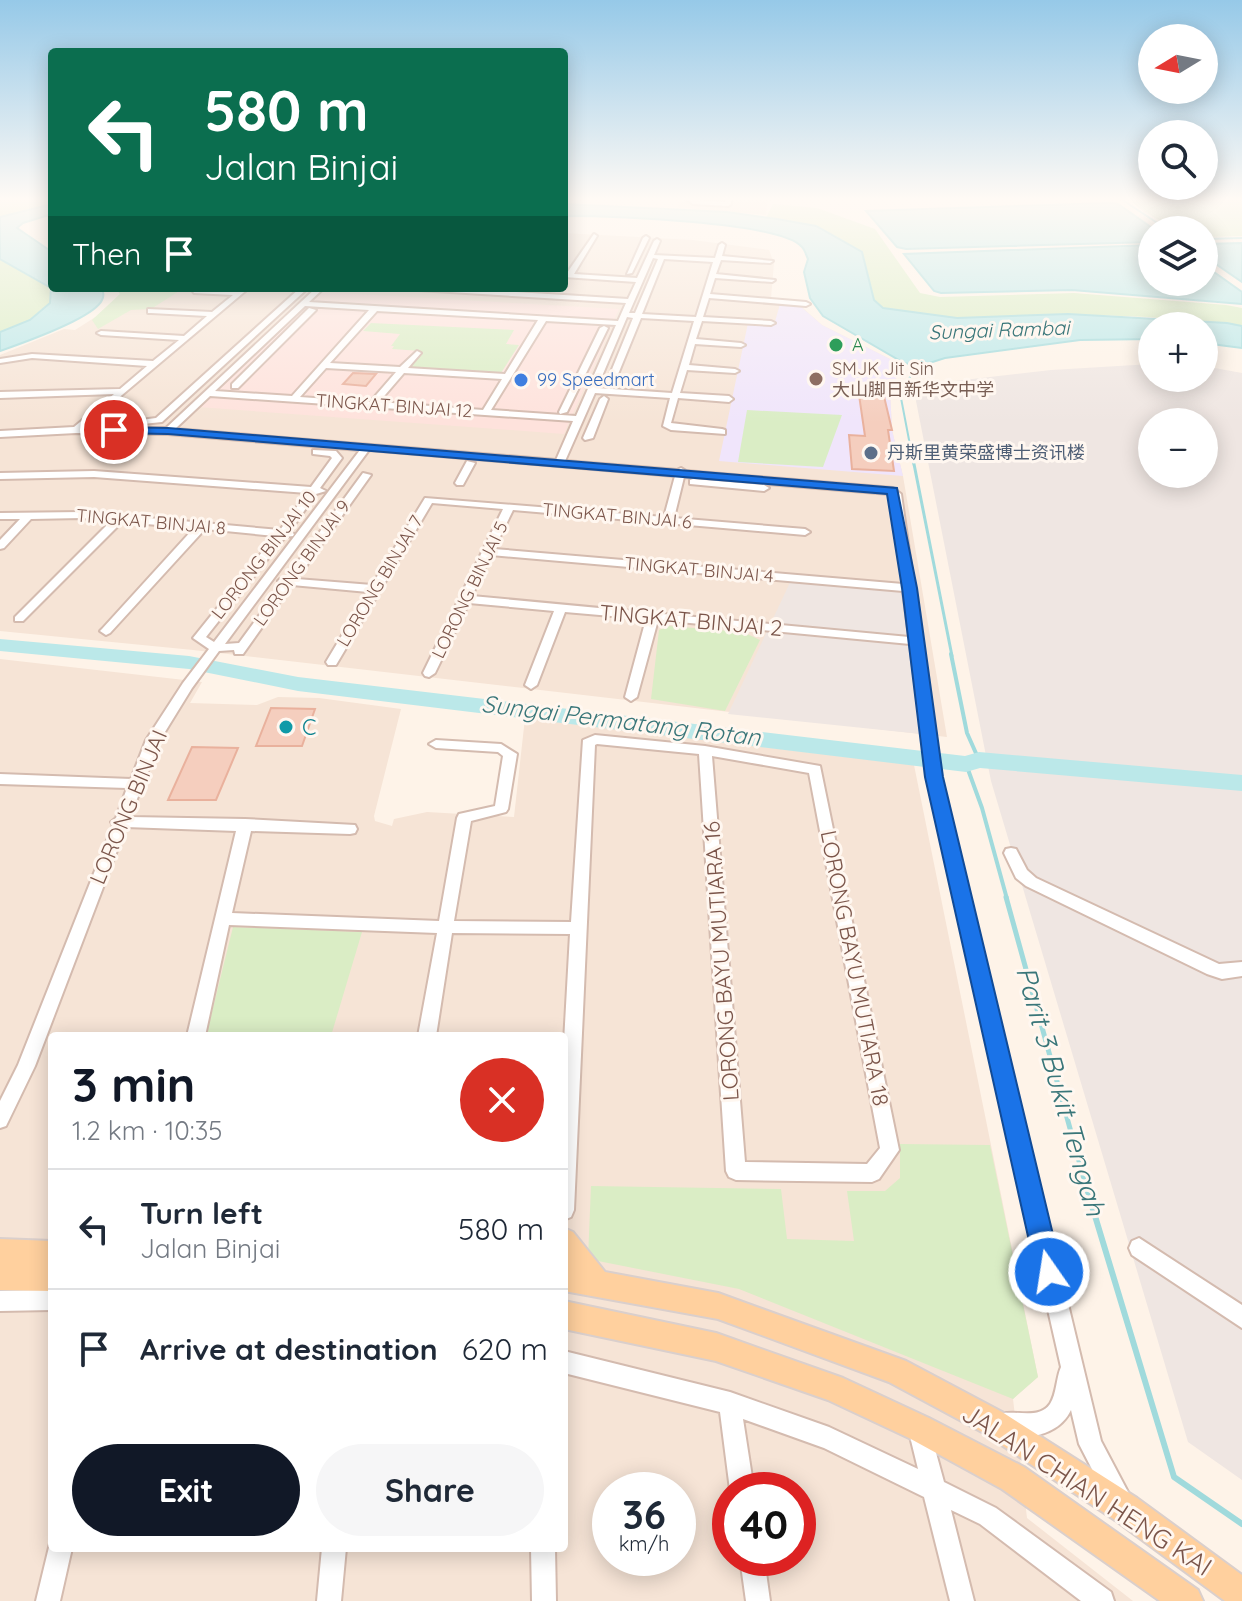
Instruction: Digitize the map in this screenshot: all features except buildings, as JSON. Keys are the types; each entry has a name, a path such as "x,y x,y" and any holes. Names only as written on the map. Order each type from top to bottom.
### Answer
{"main road":[{"path":"568,1246 597,1283"},
{"path":"0,1252 48,1254"},
{"path":"0,1277 48,1278"},
{"name":"JALAN CHIAN HENG KAI","path":"568,1279 718,1306 896,1371 992,1422 1126,1509 1242,1594"},
{"name":"JALAN CHIAN HENG KAI","path":"568,1316 716,1347 833,1388 919,1428 1013,1478 1187,1601"}],"street":[{"path":"562,458 643,274"},
{"path":"610,384 655,274"},
{"path":"568,276 640,280"},
{"path":"722,432 666,424 712,276 772,280"},
{"path":"80,426 240,292"},
{"path":"0,434 15,430 159,420 300,292"},
{"path":"235,386 302,319 317,292"},
{"path":"525,292 631,301"},
{"path":"706,296 806,304"},
{"path":"168,431 289,318 308,307 375,308 543,319 623,319 638,315 771,323"},
{"path":"294,399 375,308"},
{"path":"151,311 214,314"},
{"path":"289,318 302,319"},
{"path":"485,413 543,319"},
{"path":"563,412 604,328"},
{"path":"101,333 185,338"},
{"path":"600,337 614,338"},
{"path":"692,341 741,345"},
{"path":"373,404 417,353"},
{"path":"0,361 32,356 154,364"},
{"path":"325,365 508,377"},
{"path":"684,367 735,371"},
{"path":"227,376 244,377"},
{"path":"592,390 729,399"},
{"path":"0,395 122,391"},
{"name":"TINGKAT BINJAI 12","path":"209,393 579,419"},
{"path":"569,400 586,404 602,403 588,438"},
{"path":"0,426 15,430"},
{"path":"80,426 111,434 367,447 470,463 716,474 732,480 815,492"},
{"path":"199,426 301,446"},
{"path":"0,441 168,431 218,432 562,458 718,465 716,474"},
{"name":"LORONG BINJAI 10","path":"213,651 199,638 315,491 336,455 301,446"},
{"name":"LORONG BINJAI","path":"0,1120 26,1066 118,822 153,740 187,686 367,447"},
{"path":"382,457 494,453"},
{"path":"579,455 609,461 624,471 663,478"},
{"path":"460,483 470,463"},
{"path":"668,520 681,471"},
{"path":"0,476 94,474 315,491 347,501"},
{"name":"LORONG BINJAI 9","path":"213,651 240,648 366,475"},
{"path":"693,482 732,480 886,488 896,494 934,777 1090,1444 1126,1509"},
{"name":"TINGKAT BINJAI 6","path":"429,500 805,532"},
{"name":"LORONG BINJAI 7","path":"332,662 429,500"},
{"name":"LORONG BINJAI 5","path":"429,673 510,506"},
{"path":"0,546 29,515"},
{"name":"TINGKAT BINJAI 8","path":"0,516 119,519 301,535"},
{"path":"19,619 119,519"},
{"path":"106,631 202,526"},
{"path":"291,548 312,550"},
{"name":"TINGKAT BINJAI 4","path":"488,552 910,588"},
{"path":"267,579 375,589"},
{"name":"TINGKAT BINJAI 2","path":"465,599 917,641"},
{"path":"531,685 561,608"},
{"path":"631,697 653,616"},
{"path":"568,1123 588,743 599,739 705,750"},
{"path":"428,1032 464,818 501,809 510,754 501,748 436,744"},
{"name":"LORONG BAYU MUTIARA 18","path":"705,750 804,765 818,773 890,1150 872,1173"},
{"name":"LORONG BAYU MUTIARA 16","path":"705,750 736,1171 872,1173"},
{"path":"0,796 4,779 133,784"},
{"path":"118,822 350,829"},
{"path":"197,1032 245,824"},
{"path":"1011,853 1021,874 1031,882 1213,969 1222,972 1242,969"},
{"path":"224,919 577,928"},
{"path":"1139,1248 1242,1317"},
{"path":"0,1301 48,1300"},
{"path":"568,1363 730,1403 829,1438 988,1516 1102,1601"},
{"path":"992,1422 1036,1426 1051,1419 1061,1409 1071,1365"},
{"path":"730,1403 740,1472"},
{"path":"919,1428 962,1601"},
{"path":"48,1601 59,1552"},
{"path":"329,1601 334,1552"},
{"path":"543,1552 544,1601"},
{"path":"755,1576 758,1601"}],"shaded area":[{"path":"568,274 773,274 771,298 795,301 822,325 896,362 901,369 890,390 892,430 903,476 947,737 193,650 0,631 0,355 64,329 75,330 97,316 119,292 568,292"},
{"path":"321,292 619,309 564,434 198,407"},
{"name":"SMJK Jit Sin 大山脚日新华文中学","path":"780,304 800,306 822,325 896,362 901,369 890,390 892,430 903,476 719,461 748,323 774,325"},
{"path":"1138,365 1138,392 1218,392 1218,369 1242,373 1242,1480 1188,1442 991,781 916,401 920,385 1051,370"},
{"path":"794,574 905,584 921,734 728,714"},
{"path":"0,659 202,682 190,703 257,705 278,697 319,698 401,709 374,816 375,821 392,826 394,819 427,812 514,817 525,718 914,765 1038,1377 1013,1399 1027,1518 1133,1601 0,1601 0,1293 48,1294 48,1552 568,1552 568,1032 48,1032 48,1239 0,1239"}],"green space":[{"path":"0,274 26,274 48,286 51,303 31,320 0,332"},
{"path":"867,274 906,274 920,293 940,297 1074,293 1226,305 1242,308 1242,326 1218,324 1218,312 1138,312 1138,317 1068,314 957,318 883,308 874,300"},
{"path":"119,292 178,292 151,309 131,310 98,329 92,320"},
{"path":"371,323 514,330 506,344 519,345 501,373 410,367 421,351 392,349 400,334 363,331"},
{"path":"747,410 842,415 823,467 738,462"},
{"path":"669,626 743,632 760,640 725,711 651,699 659,630"},
{"path":"233,927 362,932 332,1032 207,1032"},
{"path":"900,1144 990,1145 1038,1377 1013,1399 739,1289 588,1259 591,1186 781,1189 787,1239 854,1241 847,1191 885,1191 900,1178"}],"water":[{"path":"26,274 48,274 48,286"},
{"name":"Sungai Rambai","path":"804,274 867,274 874,300 883,308 957,318 1068,314 1138,318 1138,339 1080,340 945,358 920,366 904,363 823,316 810,298"},
{"path":"920,274 1138,274 1138,295 1072,290 934,291"},
{"path":"1230,274 1242,274 1242,282"},
{"path":"1218,275 1242,292 1242,304 1145,296 1218,296"},
{"path":"51,292 104,294 86,315 0,351 0,332 30,320 50,303"},
{"path":"1218,322 1242,326 1242,348 1218,345"}],"waterway":[{"path":"914,371 901,391 914,466"},
{"path":"914,464 952,656"},
{"name":"Sungai Permatang Rotan","path":"0,645 189,663 298,684 966,764 979,760 1242,783"},
{"path":"951,654 967,733 979,760"},
{"name":"Parit 3 Bukit Tengah","path":"966,764 982,808 1007,899"},
{"name":"Parit 3 Bukit Tengah","path":"1006,897 1092,1208"},
{"name":"Parit 3 Bukit Tengah","path":"1092,1206 1174,1477 1242,1524"}],"place":[{"name":"A","path":"836,345"},
{"name":"SMJK Jit Sin 大山脚日新华文中学","path":"816,379"},
{"name":"99 Speedmart","path":"521,380"},
{"name":"丹斯里黄荣盛博士资讯楼","path":"871,453"},
{"name":"C","path":"286,727"}],"route":[{"path":"114,430 168,431 886,488 893,491 896,494 910,588 934,777 1049,1272"}]}
